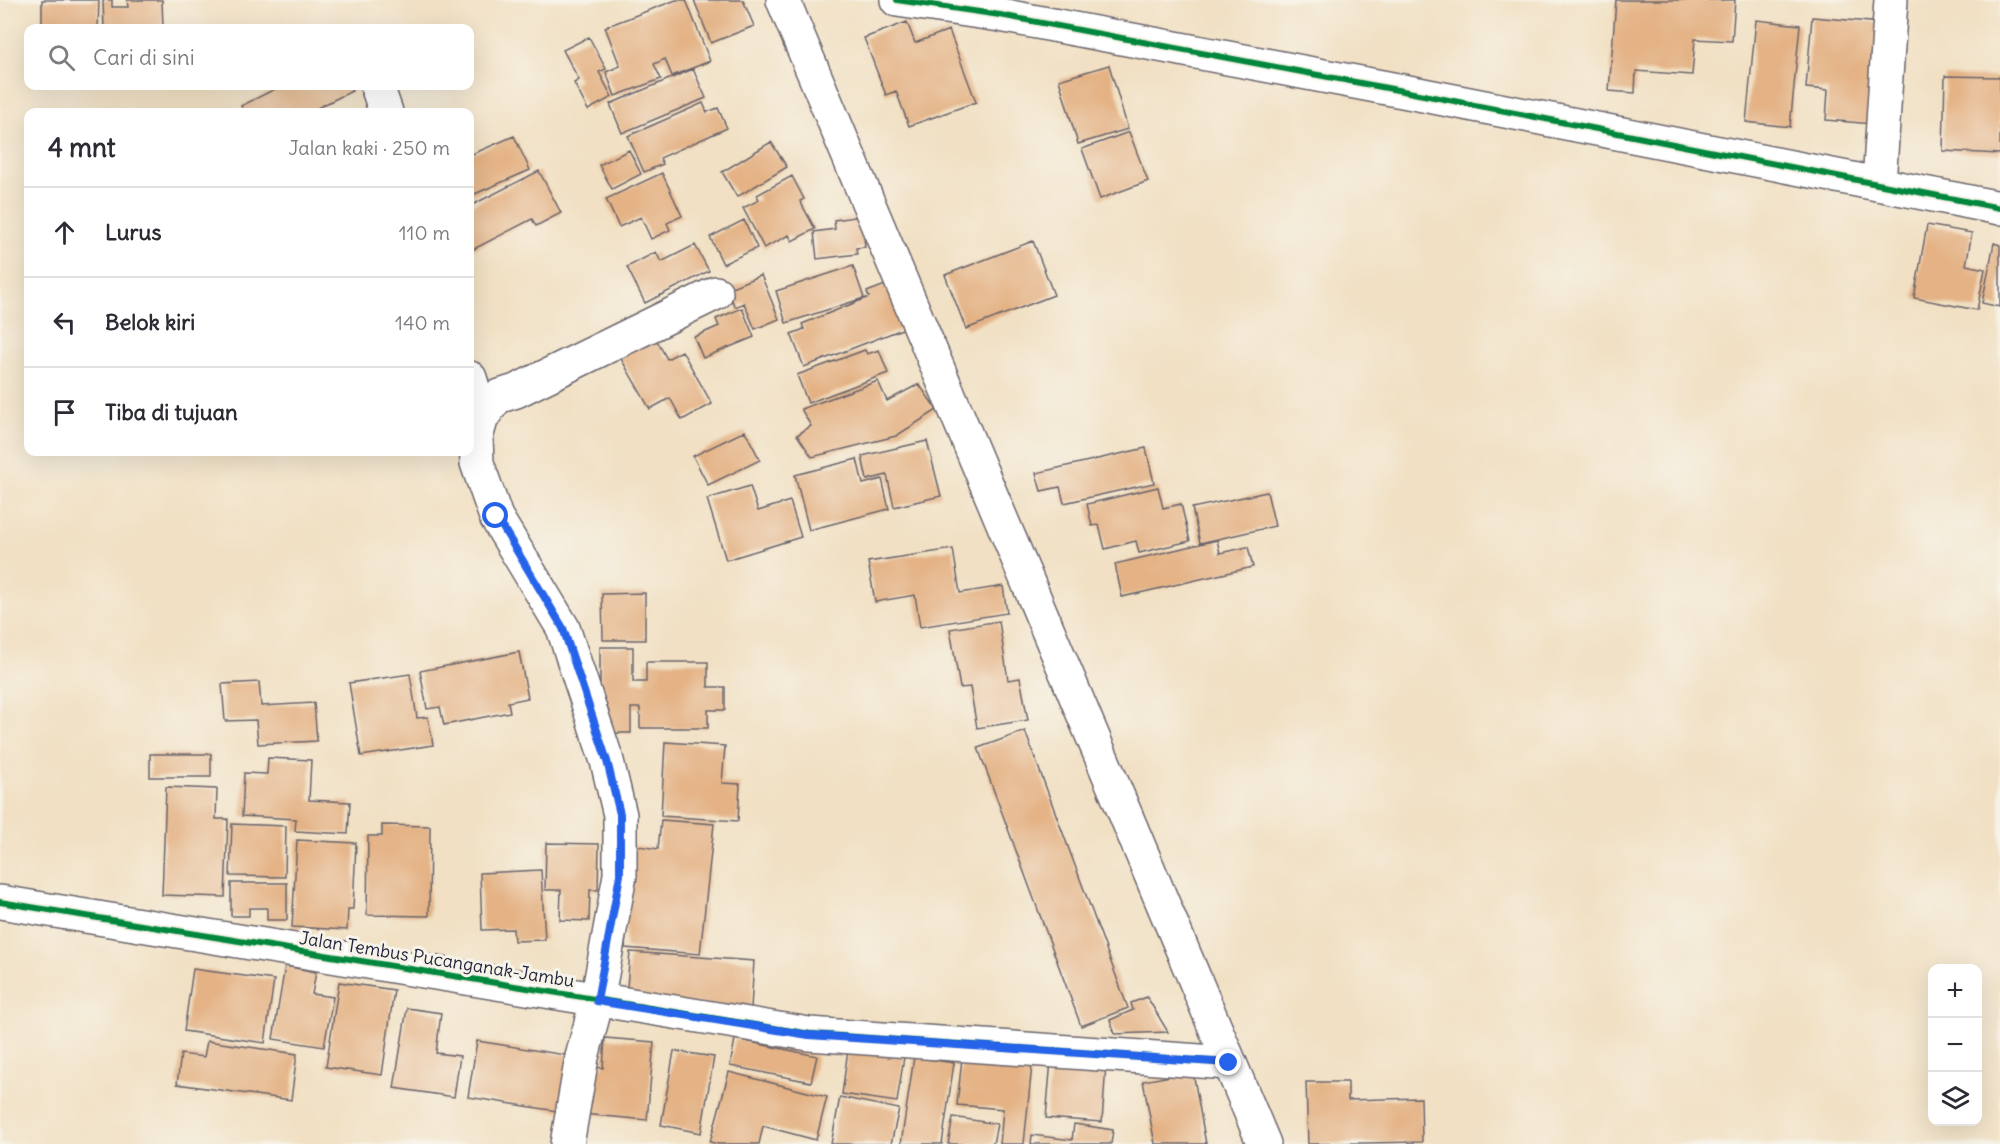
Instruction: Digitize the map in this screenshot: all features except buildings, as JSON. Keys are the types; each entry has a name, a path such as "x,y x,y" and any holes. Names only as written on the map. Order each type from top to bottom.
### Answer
{"main road":[{"path":"783,0 1264,1144"},
{"path":"897,0 1000,15 2000,208"},
{"path":"1879,184 1891,0"},
{"path":"378,90 385,108"},
{"path":"567,1144 582,1057 597,1001 620,875 620,814 607,761 563,628 496,516 477,464 476,437 482,417 497,398 516,391 716,293"},
{"path":"474,391 482,417"},
{"name":"Jalan Tembus Pucanganak-Jambu","path":"0,902 809,1035 1229,1063"}],"cycle path":[{"path":"897,0 1000,15 2000,208"},
{"path":"0,902 809,1034 1229,1063"}],"route":[{"path":"496,516 563,628 607,761 620,814 620,875 597,1001 809,1035 1229,1063"}]}
